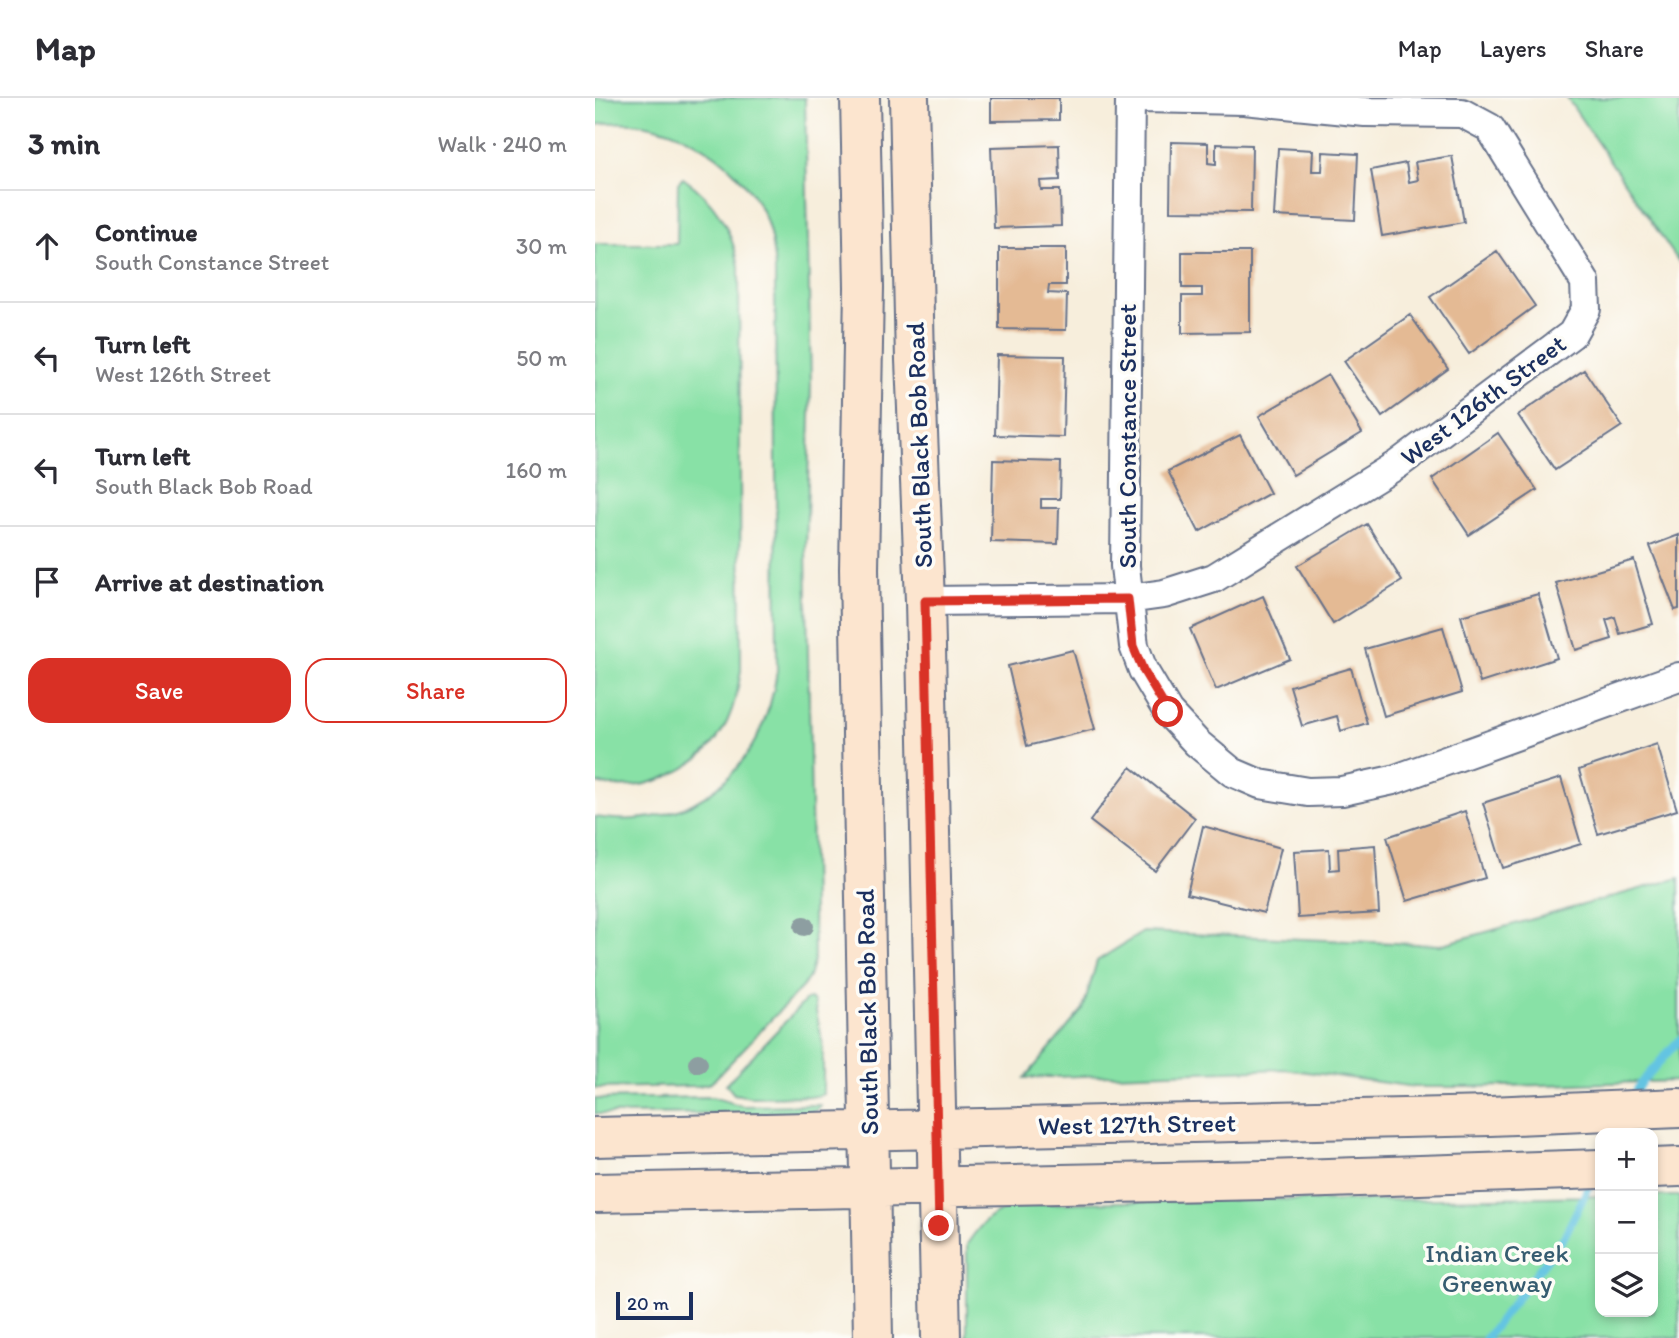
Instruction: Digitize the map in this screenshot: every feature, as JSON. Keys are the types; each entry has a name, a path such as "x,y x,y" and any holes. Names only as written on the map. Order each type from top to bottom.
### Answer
{"main road":[{"name":"South Black Bob Road","path":"860,98 864,287 859,569 873,1338"},
{"name":"South Black Bob Road","path":"909,98 915,360 925,601 941,1338"},
{"name":"West 127th Street","path":"595,1137 1542,1114 1679,1108"},
{"path":"595,1193 939,1188 1595,1169"}],"street":[{"name":"South Constance Street","path":"1130,98 1125,566 1133,646 1143,670 1168,712 1232,772 1259,784 1308,792 1342,791 1393,780 1679,677"},
{"name":"West 126th Street","path":"925,601 1128,599 1164,594 1214,578 1398,464 1572,334 1586,309 1585,282 1490,128 1462,113 1365,112 1244,100 1142,98"}],"green space":[{"path":"595,98 805,98 811,385 806,550 814,960 803,986 711,1083 698,1086 595,1088 595,817 631,819 664,815 693,803 719,786 740,764 757,737 770,706 777,671 775,268 764,215 735,173 716,156 671,131 646,125 595,125"},
{"path":"1567,98 1679,98 1679,262"},
{"path":"683,178 713,205 720,216 736,252 739,266 741,670 727,722 704,753 689,765 653,782 614,786 595,783 595,244 677,244 678,183"},
{"path":"1679,878 1679,1081 1415,1087 1285,1069 1025,1078 1083,1009 1097,961 1143,932 1440,945"},
{"path":"806,1000 814,1002 823,1044 823,1094 750,1097 734,1094 726,1084"},
{"path":"712,1097 743,1106 821,1105 817,1110 808,1113 595,1114 595,1099"},
{"name":"Indian Creek Greenway","path":"1595,1196 1595,1317 1658,1317 1658,1196 1679,1196 1679,1338 967,1338 967,1244 990,1217 1004,1210 1022,1204 1272,1199 1335,1201"}],"building":[{"path":"991,98 1059,98 1059,120 991,121"},
{"path":"1171,142 1208,143 1208,163 1216,164 1216,144 1252,145 1251,212 1170,211"},
{"path":"1059,145 1060,180 1040,181 1041,190 1060,190 1061,226 994,228 991,147"},
{"path":"1278,148 1313,150 1312,171 1322,171 1323,152 1358,154 1355,220 1274,216"},
{"path":"1452,156 1464,222 1382,236 1371,170 1406,163 1409,182 1418,180 1415,162"},
{"path":"999,248 1066,248 1066,285 1049,285 1048,293 1067,294 1066,330 999,329"},
{"path":"1497,251 1535,306 1469,354 1430,297"},
{"path":"1182,252 1250,252 1250,332 1182,333 1182,296 1202,296 1202,288 1182,288"},
{"path":"1410,315 1448,369 1382,417 1344,361"},
{"path":"997,355 1065,356 1063,437 995,435"},
{"path":"1584,370 1622,426 1555,470 1518,415"},
{"path":"1328,375 1362,433 1293,475 1259,416"},
{"path":"1498,433 1537,490 1469,535 1432,479"},
{"path":"1240,435 1270,493 1199,532 1168,471"},
{"path":"993,460 1061,462 1060,499 1041,499 1041,508 1059,508 1058,544 991,542"},
{"path":"1367,524 1402,581 1333,624 1297,566"},
{"path":"1679,535 1679,609 1675,610 1650,546"},
{"path":"1634,560 1653,624 1620,634 1615,617 1606,620 1612,639 1576,650 1556,583"},
{"path":"1538,594 1557,658 1480,683 1461,616"},
{"path":"1263,596 1290,659 1216,690 1190,629"},
{"path":"1443,627 1462,692 1384,716 1365,649"},
{"path":"1073,650 1095,729 1027,746 1008,666"},
{"path":"1351,668 1367,723 1341,731 1337,716 1302,726 1290,686"},
{"path":"1657,744 1677,810 1598,834 1579,770"},
{"path":"1131,767 1195,818 1155,871 1090,821"},
{"path":"1561,778 1581,844 1503,868 1483,803"},
{"path":"1465,811 1485,878 1407,901 1387,837"},
{"path":"1203,826 1281,848 1264,913 1187,894"},
{"path":"1375,845 1379,913 1298,918 1294,851 1329,849 1330,870 1339,869 1338,848"}],"waterway":[{"path":"1632,1099 1640,1084 1679,1040"},
{"path":"1486,1338 1564,1237 1591,1182"}],"route":[{"path":"939,1226 925,601 1128,599 1133,646 1143,670 1168,712"}]}
